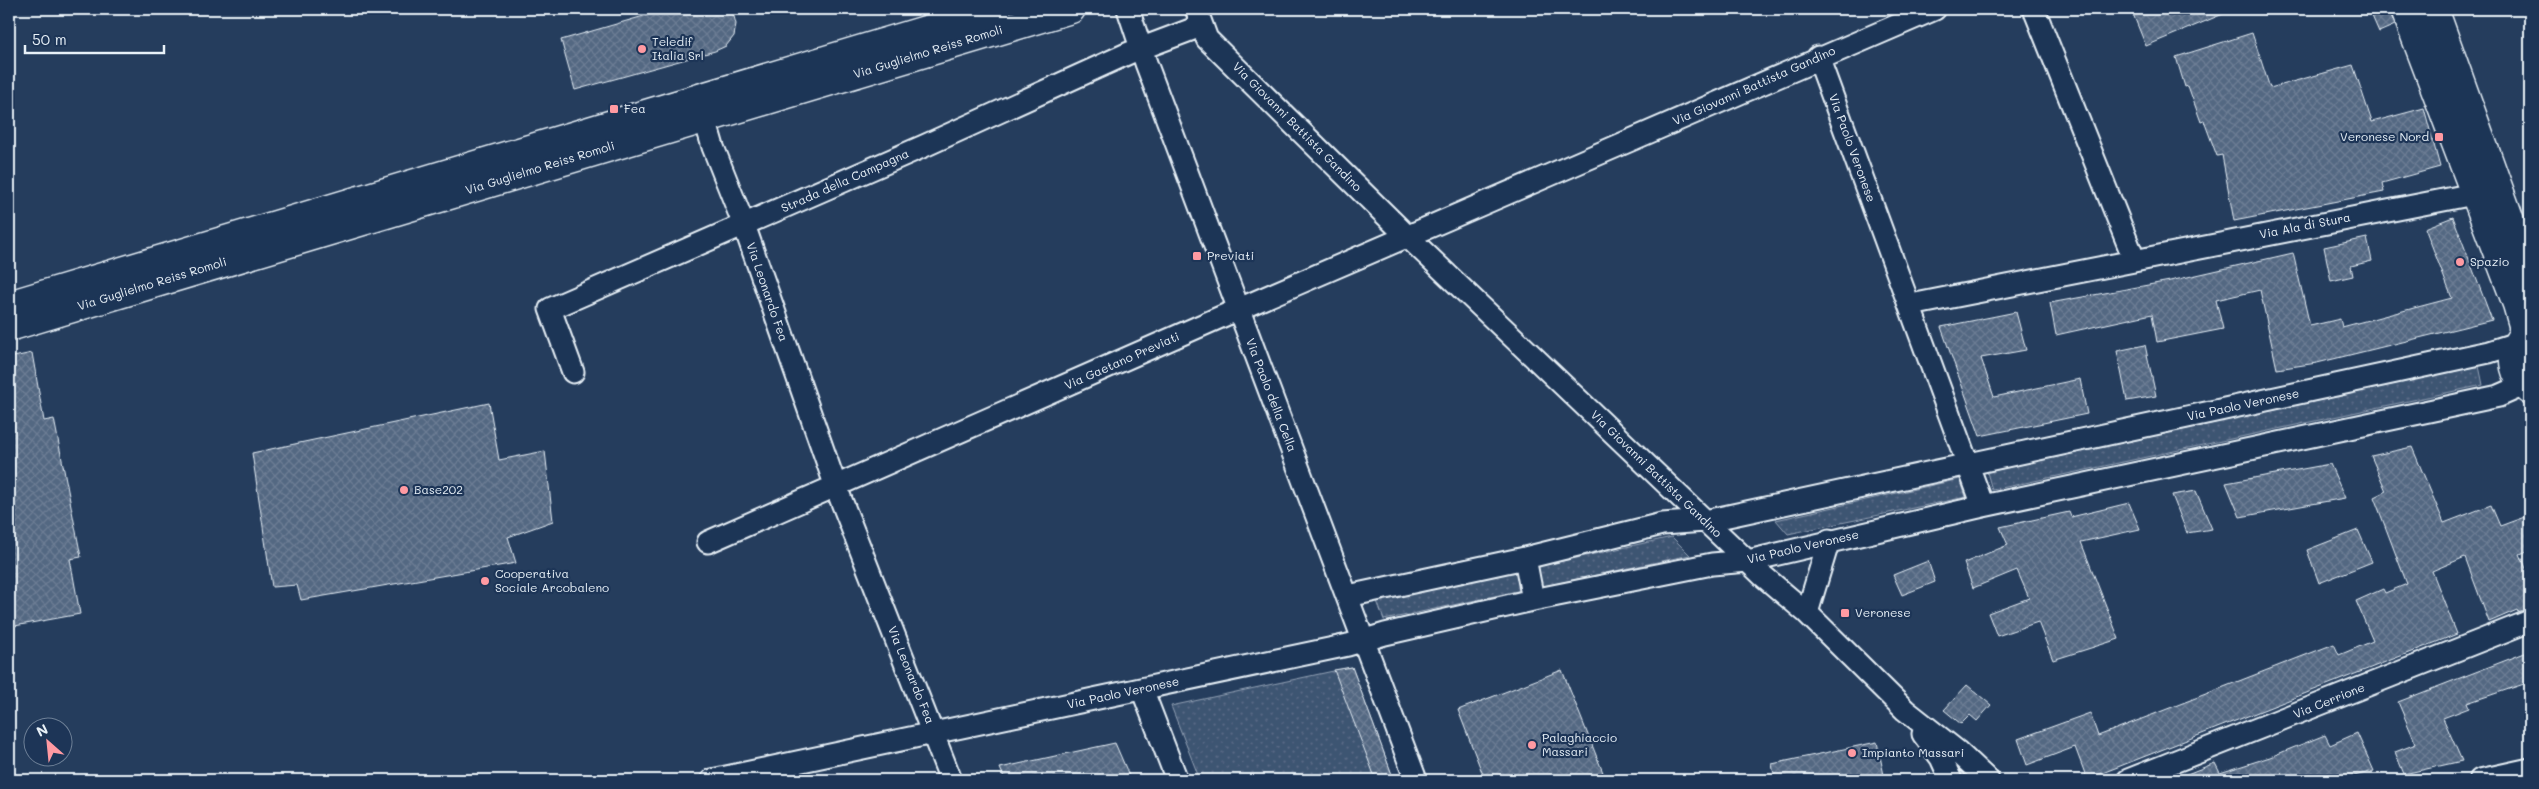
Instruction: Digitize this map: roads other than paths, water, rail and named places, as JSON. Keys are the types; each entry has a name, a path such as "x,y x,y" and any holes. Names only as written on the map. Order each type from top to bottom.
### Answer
{"main road":[{"name":"Via Guglielmo Reiss Romoli","path":"9,327 702,108 996,9"},
{"name":"Via Guglielmo Reiss Romoli","path":"9,305 702,108 1071,9"},
{"path":"2405,9 2488,191 2530,276"},
{"path":"2434,9 2488,191 2523,325 2523,336 2514,365 2518,376 2527,387"}],"street":[{"name":"Via Paolo della Cella","path":"1128,9 1416,780"},
{"name":"Via Giovanni Battista Gandino","path":"1409,238 1818,57 1935,9"},
{"path":"2034,9 2134,259"},
{"name":"Strada della Campagna","path":"573,372 550,309 744,225 1141,48 1198,17"},
{"name":"Via Giovanni Battista Gandino","path":"1198,17 1207,39 1409,238 1705,521 1807,613 1905,710 1957,751 1988,780"},
{"name":"Via Paolo Veronese","path":"1818,57 1911,305 1983,506"},
{"name":"Via Leonardo Fea","path":"702,108 713,147 744,225 836,486 951,780"},
{"name":"Via Ala di Stura","path":"1911,305 2134,259 2488,191"},
{"name":"Via Gaetano Previati","path":"836,486 1239,309 1409,238"},
{"name":"Via Paolo Veronese","path":"1348,596 1525,558 1662,524 1705,521 2489,352 2523,336"},
{"name":"Via Paolo Veronese","path":"712,780 1365,641 1384,634 1533,600 1712,564 1748,561 1829,540 2499,396 2527,387"},
{"path":"708,542 836,486"},
{"path":"1807,613 1829,540"},
{"path":"1525,558 1533,600"},
{"name":"Via Cerrione","path":"2128,780 2530,621"},
{"path":"1142,689 1178,780"},
{"name":"Via Giovanni Battista Gandino","path":"1905,710 1941,758 1951,780"},
{"path":"1941,758 1964,780"},
{"path":"2483,780 2530,769"}],"place":[{"name":"Teledif Italia Srl","path":"642,49"},
{"name":"Fea","path":"614,109"},
{"name":"Veronese Nord","path":"2439,137"},
{"name":"Previati","path":"1197,256"},
{"name":"Spazio","path":"2460,262"},
{"name":"Base202","path":"404,490"},
{"name":"Cooperativa Sociale Arcobaleno","path":"485,581"},
{"name":"Veronese","path":"1845,613"},
{"name":"Palaghiaccio Massari","path":"1532,745"},
{"name":"Impianto Massari","path":"1852,753"}]}
